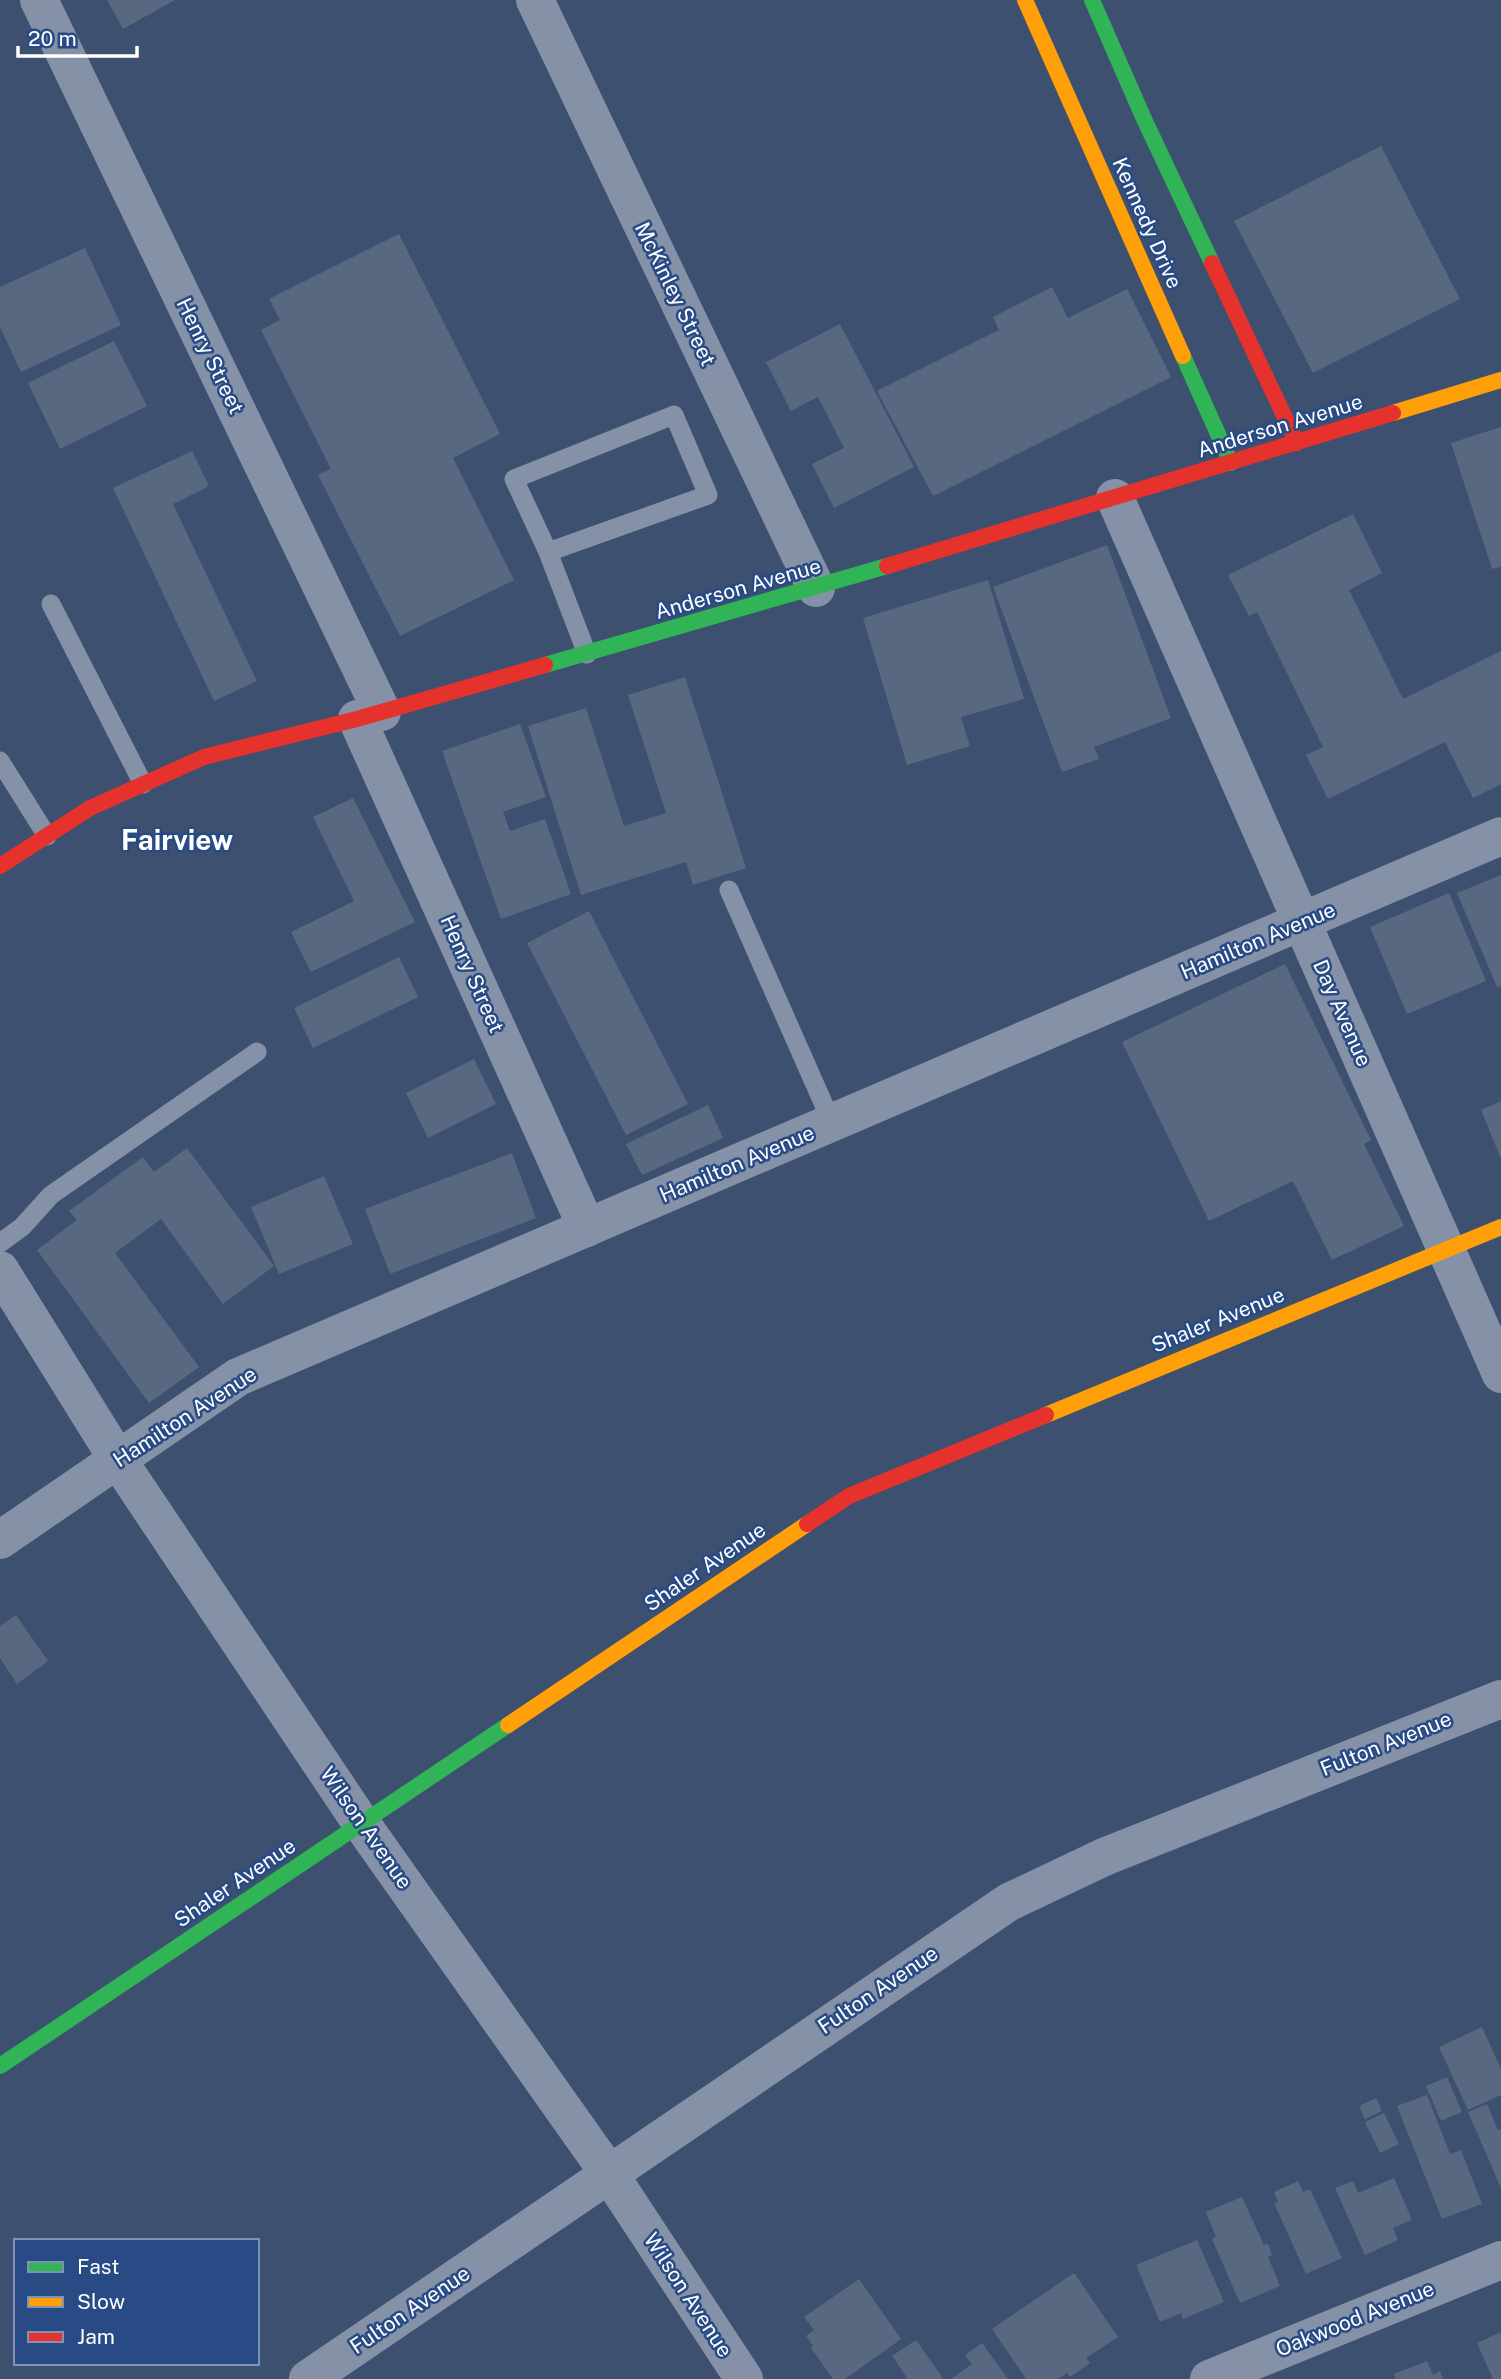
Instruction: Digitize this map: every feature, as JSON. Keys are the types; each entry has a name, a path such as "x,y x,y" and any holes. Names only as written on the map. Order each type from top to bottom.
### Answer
{"street":[{"name":"Henry Street","path":"38,0 370,716 587,1228"},
{"name":"McKinley Street","path":"535,0 816,588"},
{"name":"Kennedy Drive","path":"1025,0 1109,174 1231,463"},
{"name":"Kennedy Drive","path":"1092,0 1153,151 1297,443"},
{"name":"Anderson Avenue","path":"0,866 90,808 204,757 370,716 816,588 1501,380"},
{"name":"Day Avenue","path":"1115,498 1501,1374"},
{"name":"Hamilton Avenue","path":"0,1540 238,1377 1501,836"},
{"name":"Shaler Avenue","path":"0,2066 849,1496 1501,1227"},
{"name":"Wilson Avenue","path":"0,1270 118,1460 361,1823 610,2175 744,2379"},
{"name":"Fulton Avenue","path":"308,2379 1009,1902 1104,1857 1501,1699"},
{"name":"Oakwood Avenue","path":"1209,2379 1501,2260"}],"lane":[{"path":"548,552 708,495 674,415 514,479 548,552 587,654"},
{"path":"51,604 143,784"},
{"path":"0,761 47,836"},
{"path":"729,890 832,1123"},
{"path":"0,1243 22,1227 51,1195 257,1052"}],"building":[{"path":"107,0 175,0 123,29"},
{"path":"1381,146 1460,299 1313,373 1234,221"},
{"path":"399,234 500,434 453,458 514,580 400,636 318,475 331,469 261,330 280,320 269,299"},
{"path":"85,248 121,325 21,372 0,327 0,287"},
{"path":"1052,287 1068,318 1127,289 1171,377 933,496 877,391 999,330 993,317"},
{"path":"840,324 914,467 834,508 812,464 844,448 818,397 791,411 766,362"},
{"path":"114,341 147,406 60,449 28,383"},
{"path":"1501,427 1501,567 1492,569 1451,443"},
{"path":"192,451 209,486 173,504 257,681 214,701 113,488"},
{"path":"1353,514 1382,573 1349,590 1403,699 1501,651 1501,784 1473,798 1445,742 1328,799 1306,755 1323,747 1257,612 1249,616 1228,575"},
{"path":"1107,545 1171,718 1094,747 1099,759 1062,772 993,587"},
{"path":"988,580 1024,699 961,717 970,746 907,765 863,618"},
{"path":"685,677 746,868 693,885 686,862 581,895 528,726 586,708 624,826 666,813 628,695"},
{"path":"520,724 546,797 503,812 510,831 545,819 571,894 501,919 442,751"},
{"path":"353,798 415,922 311,972 291,932 354,901 313,817"},
{"path":"1501,875 1501,986 1497,987 1457,893"},
{"path":"1449,893 1486,981 1407,1014 1370,927"},
{"path":"589,911 688,1104 626,1135 527,943"},
{"path":"399,957 418,997 313,1048 294,1008"},
{"path":"1285,964 1371,1140 1364,1144 1404,1226 1332,1260 1293,1181 1209,1221 1122,1042"},
{"path":"474,1059 496,1104 428,1138 406,1093"},
{"path":"1501,1101 1501,1159 1481,1110"},
{"path":"708,1105 723,1138 642,1175 626,1144"},
{"path":"187,1148 274,1266 223,1304 161,1219 115,1253 199,1367 149,1403 37,1250 77,1220 69,1211 143,1157 154,1172"},
{"path":"512,1153 536,1218 390,1274 365,1209"},
{"path":"324,1176 353,1244 279,1274 251,1207"},
{"path":"16,1615 48,1661 17,1684 0,1658 0,1626"},
{"path":"1482,2027 1501,2069 1501,2095 1468,2110 1439,2047"},
{"path":"1447,2077 1462,2112 1441,2121 1426,2086"},
{"path":"1427,2095 1450,2154 1461,2150 1482,2204 1442,2219 1397,2106"},
{"path":"1376,2098 1382,2111 1365,2119 1359,2106"},
{"path":"1487,2104 1498,2130 1501,2129 1501,2188 1468,2112"},
{"path":"1384,2113 1399,2144 1380,2153 1365,2122"},
{"path":"1394,2178 1412,2220 1393,2228 1398,2240 1365,2255 1335,2188 1353,2181 1358,2193"},
{"path":"1298,2181 1303,2192 1310,2189 1342,2258 1306,2274 1274,2203 1278,2202 1274,2192"},
{"path":"1242,2197 1264,2245 1268,2244 1272,2255 1268,2257 1280,2286 1240,2303 1212,2239 1216,2237 1206,2212"},
{"path":"1197,2240 1224,2302 1183,2319 1181,2313 1160,2322 1136,2265"},
{"path":"1074,2273 1118,2337 1086,2358 1090,2363 1070,2377 1067,2373 1058,2379 1026,2379 992,2329"},
{"path":"859,2279 901,2339 845,2379 833,2379 811,2348 813,2346 806,2336 814,2330 804,2317"},
{"path":"1501,2332 1501,2379 1493,2379 1477,2343"},
{"path":"916,2340 943,2378 908,2379 892,2356"},
{"path":"982,2343 1008,2379 951,2379 972,2364 965,2355"},
{"path":"1427,2361 1433,2375 1440,2371 1443,2379 1396,2379 1394,2374"}],"traffic: fast":[{"path":"1092,0 1212,263"},
{"path":"1183,356 1231,463"},
{"path":"545,665 887,566"},
{"path":"0,2066 508,1725"}],"traffic: slow":[{"path":"1025,0 1183,356"},
{"path":"1393,413 1501,380"},
{"path":"1046,1415 1501,1227"},
{"path":"508,1725 807,1524"}],"traffic: jam":[{"path":"1212,263 1297,443"},
{"path":"887,566 1393,413"},
{"path":"0,866 90,808 204,757 357,719 545,665"},
{"path":"807,1524 849,1496 1046,1415"}],"district":[{"name":"Fairview","path":"177,840"}]}
